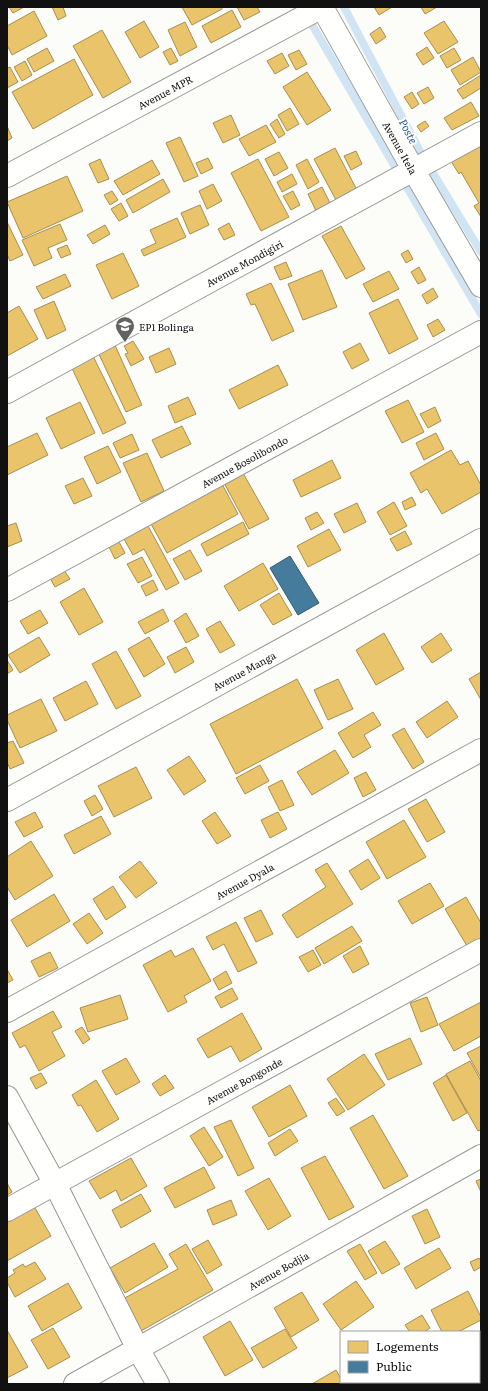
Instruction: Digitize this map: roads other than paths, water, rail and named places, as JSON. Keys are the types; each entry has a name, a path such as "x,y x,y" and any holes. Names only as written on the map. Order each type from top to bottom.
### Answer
{"street":[{"name":"Avenue Itela","path":"322,7 414,171 481,286"},
{"name":"Avenue MPR","path":"7,176 322,7"},
{"name":"Avenue Mondigiri","path":"7,392 414,171 481,133"},
{"name":"Avenue Bosolibondo","path":"7,590 481,332"},
{"name":"Avenue Manga","path":"7,800 481,540"},
{"name":"Avenue Dyala","path":"7,1011 481,750"},
{"name":"Avenue Bongonde","path":"7,1210 481,950"},
{"path":"7,1097 55,1184 138,1349 158,1384"},
{"name":"Avenue Bodjia","path":"75,1384 481,1156"}],"waterway":[{"name":"Poste","path":"344,7 422,155 481,252"},
{"path":"307,16 481,314"}],"place":[{"name":"EP1 Bolinga","path":"125,343"}]}
